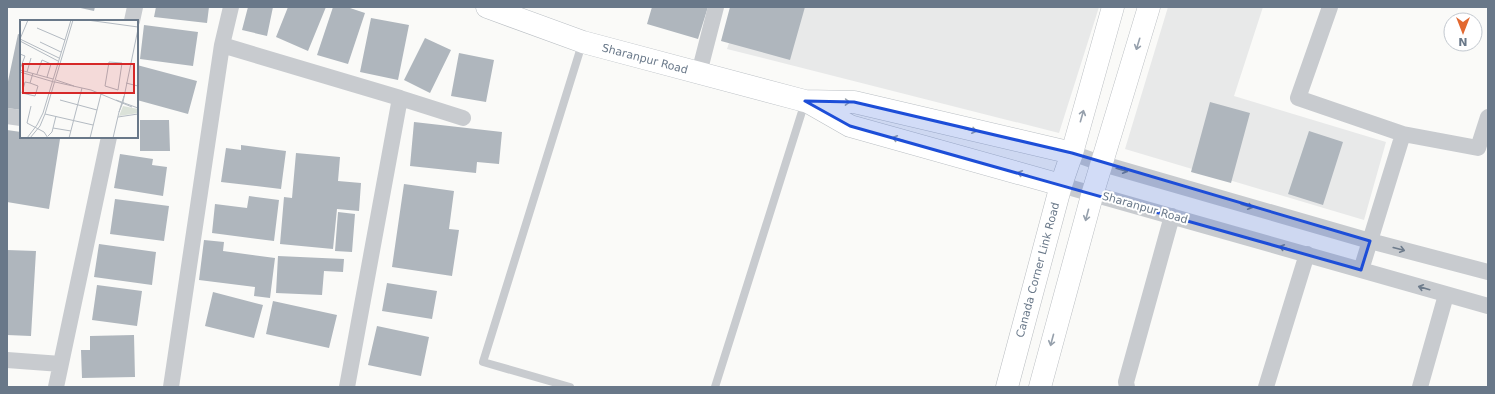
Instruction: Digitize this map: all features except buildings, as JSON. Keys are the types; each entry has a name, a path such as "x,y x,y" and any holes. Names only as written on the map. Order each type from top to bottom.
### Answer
{"main road":[{"name":"Sharanpur Road","path":"487,7 583,42 806,101 854,102 1072,153"},
{"name":"Canada Corner Link Road","path":"1008,387 1061,185 1072,153 1113,7"},
{"path":"1040,387 1093,192 1150,7"},
{"name":"Sharanpur Road","path":"806,101 850,126 1061,185"}],"street":[{"path":"132,20 135,7"},
{"path":"171,387 222,45 231,7"},
{"path":"699,73 716,7"},
{"path":"1330,7 1298,98 1403,134 1478,148 1488,117"},
{"path":"222,45 463,118"},
{"path":"347,387 400,98"},
{"path":"7,116 20,118"},
{"path":"1361,270 1403,134"},
{"path":"56,387 109,138"},
{"path":"1072,153 1102,164 1370,241 1488,272"},
{"name":"Sharanpur Road","path":"1061,185 1093,192 1488,306"},
{"path":"1127,387 1126,382 1172,216"},
{"path":"1266,387 1307,254"},
{"path":"1420,387 1446,294"},
{"path":"7,360 61,364"}],"lane":[{"path":"570,387 483,362 583,42"},
{"path":"715,387 806,101"}],"highlighted area":[{"path":"805,101 854,102 1072,153 1370,241 1361,270 850,126"}],"shaded area":[{"path":"741,7 1099,7 1059,133 727,49"},
{"path":"1168,7 1263,7 1234,96 1386,142 1364,220 1125,149"}]}
